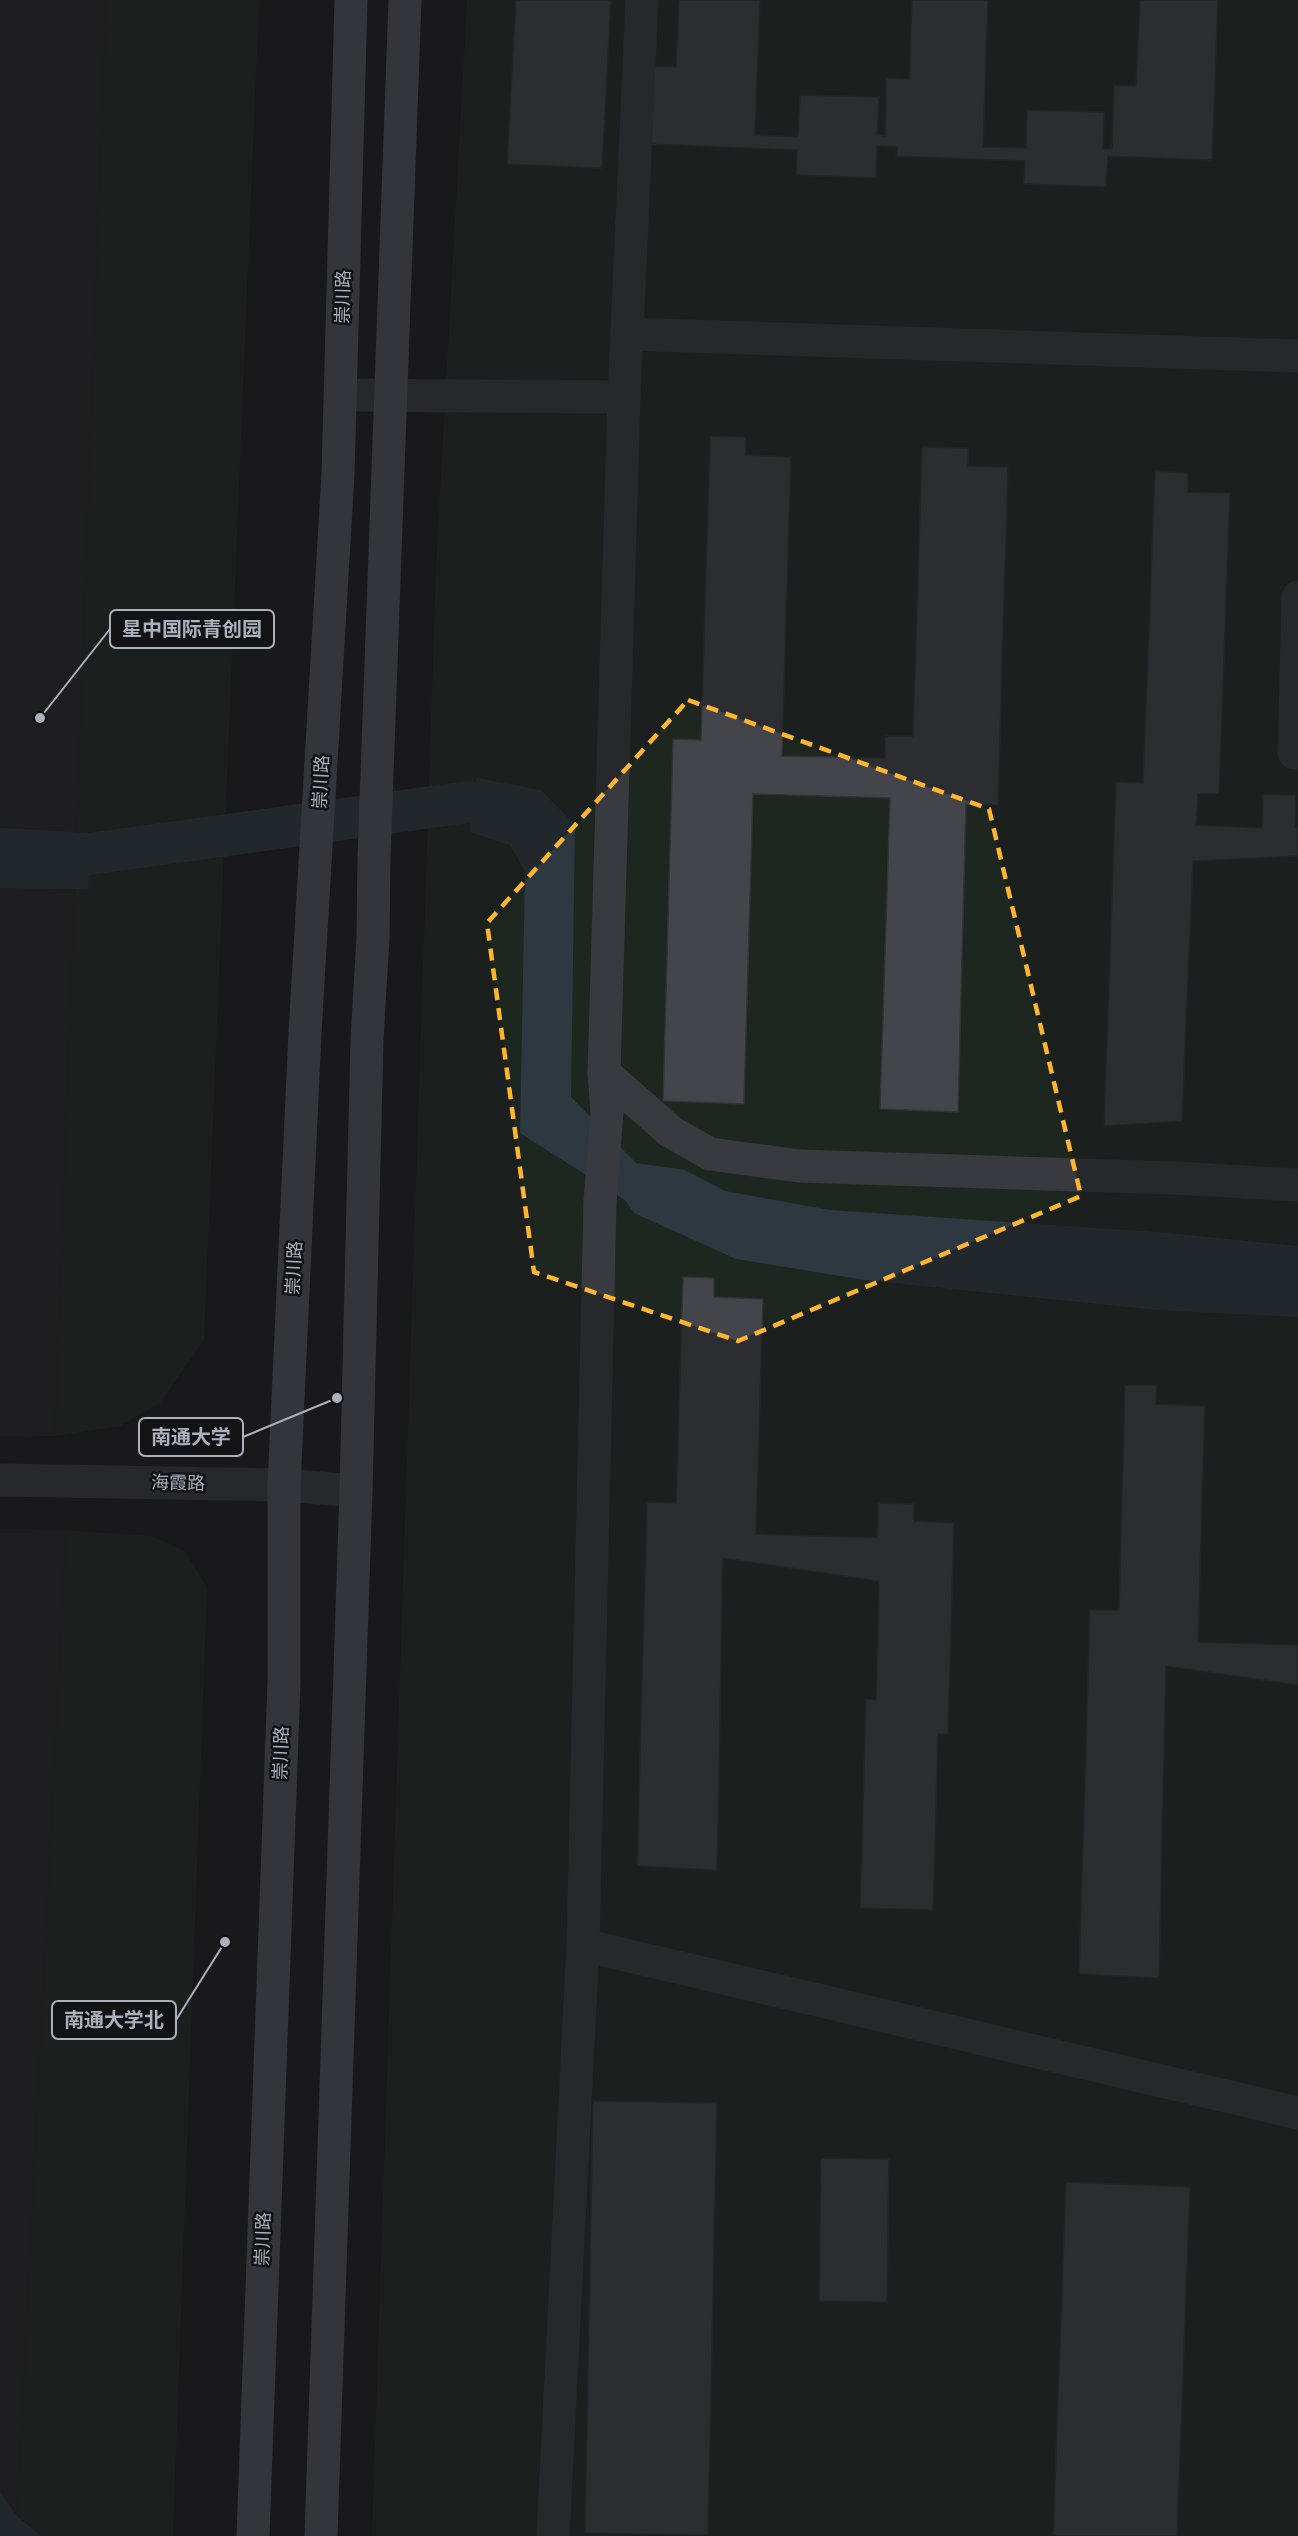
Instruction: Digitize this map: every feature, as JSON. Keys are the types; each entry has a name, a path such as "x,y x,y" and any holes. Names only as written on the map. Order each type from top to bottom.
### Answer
{"main road":[{"name":"崇川路","path":"253,2536 284,1682 284,1485 305,1033 338,486 351,0"},
{"path":"321,2536 356,1491 367,1040 373,937 405,0"}],"street":[{"path":"553,2536 583,1945 600,1202 607,1112 604,1073 624,397 642,0"},
{"path":"627,334 1298,356"},
{"path":"341,395 624,397"},
{"path":"1298,597 1294,753 1298,753"},
{"path":"604,1073 672,1132 710,1154 799,1166 1164,1178 1298,1185"},
{"name":"海霞路","path":"0,1480 284,1485 356,1491"},
{"path":"583,1945 1298,2113"}],"highlighted area":[{"path":"688,700 989,809 1081,1196 738,1341 534,1272 487,923"}],"shaded area":[{"path":"0,0 106,0 55,1436 0,1437"},
{"path":"106,0 259,0 204,1340 160,1403 120,1426 55,1436"},
{"path":"467,0 1298,0 1298,2536 372,2536 436,567"},
{"path":"477,778 541,790 575,825 571,1097 636,1163 685,1170 725,1191 830,1210 1169,1233 1298,1246 1298,1317 1156,1310 865,1280 736,1259 634,1213 625,1200 520,1133 525,871 510,845 470,832 468,802"},
{"path":"0,828 90,833 88,889 0,888"},
{"path":"0,1529 66,1530 16,2536 0,2536"},
{"path":"66,1530 151,1536 185,1551 207,1588 173,2536 41,2536 17,2516"},
{"path":"0,2492 17,2516 41,2536 0,2536"}],"building":[{"path":"516,0 611,0 602,168 507,164"},
{"path":"679,0 760,0 755,135 798,137 800,95 879,97 877,135 885,136 886,78 909,79 912,0 988,0 983,147 1026,148 1027,110 1104,112 1103,149 1112,149 1114,85 1136,86 1140,0 1218,0 1212,160 1108,156 1106,187 1024,184 1025,161 896,156 897,147 877,146 876,178 796,175 797,150 651,144 654,66 676,67"},
{"path":"710,436 746,437 746,455 791,457 782,756 885,758 885,736 913,736 922,447 968,448 968,466 1008,467 998,805 966,804 958,1112 880,1109 890,798 753,794 744,1104 663,1101 673,739 701,740"},
{"path":"1155,471 1188,473 1188,492 1230,493 1219,794 1198,794 1196,825 1262,828 1263,794 1296,795 1295,827 1298,827 1298,856 1193,861 1182,1121 1104,1126 1116,782 1143,783"},
{"path":"683,1277 714,1278 714,1297 763,1299 756,1534 877,1538 878,1503 914,1504 914,1521 954,1523 948,1734 938,1734 933,1910 860,1908 866,1699 876,1700 879,1581 723,1558 717,1870 637,1866 647,1502 676,1503"},
{"path":"1125,1385 1157,1385 1156,1404 1205,1406 1198,1642 1298,1645 1298,1685 1166,1666 1159,1978 1079,1974 1090,1610 1119,1610"},
{"path":"593,2101 717,2103 708,2535 585,2533"},
{"path":"821,2158 889,2159 887,2302 819,2301"},
{"path":"1066,2182 1190,2187 1177,2536 1053,2536"}],"waterway":[{"path":"89,854 468,802"}],"place":[{"name":"星中国际青创园","path":"40,718"},
{"name":"南通大学","path":"337,1398"},
{"name":"南通大学北","path":"225,1942"}]}
